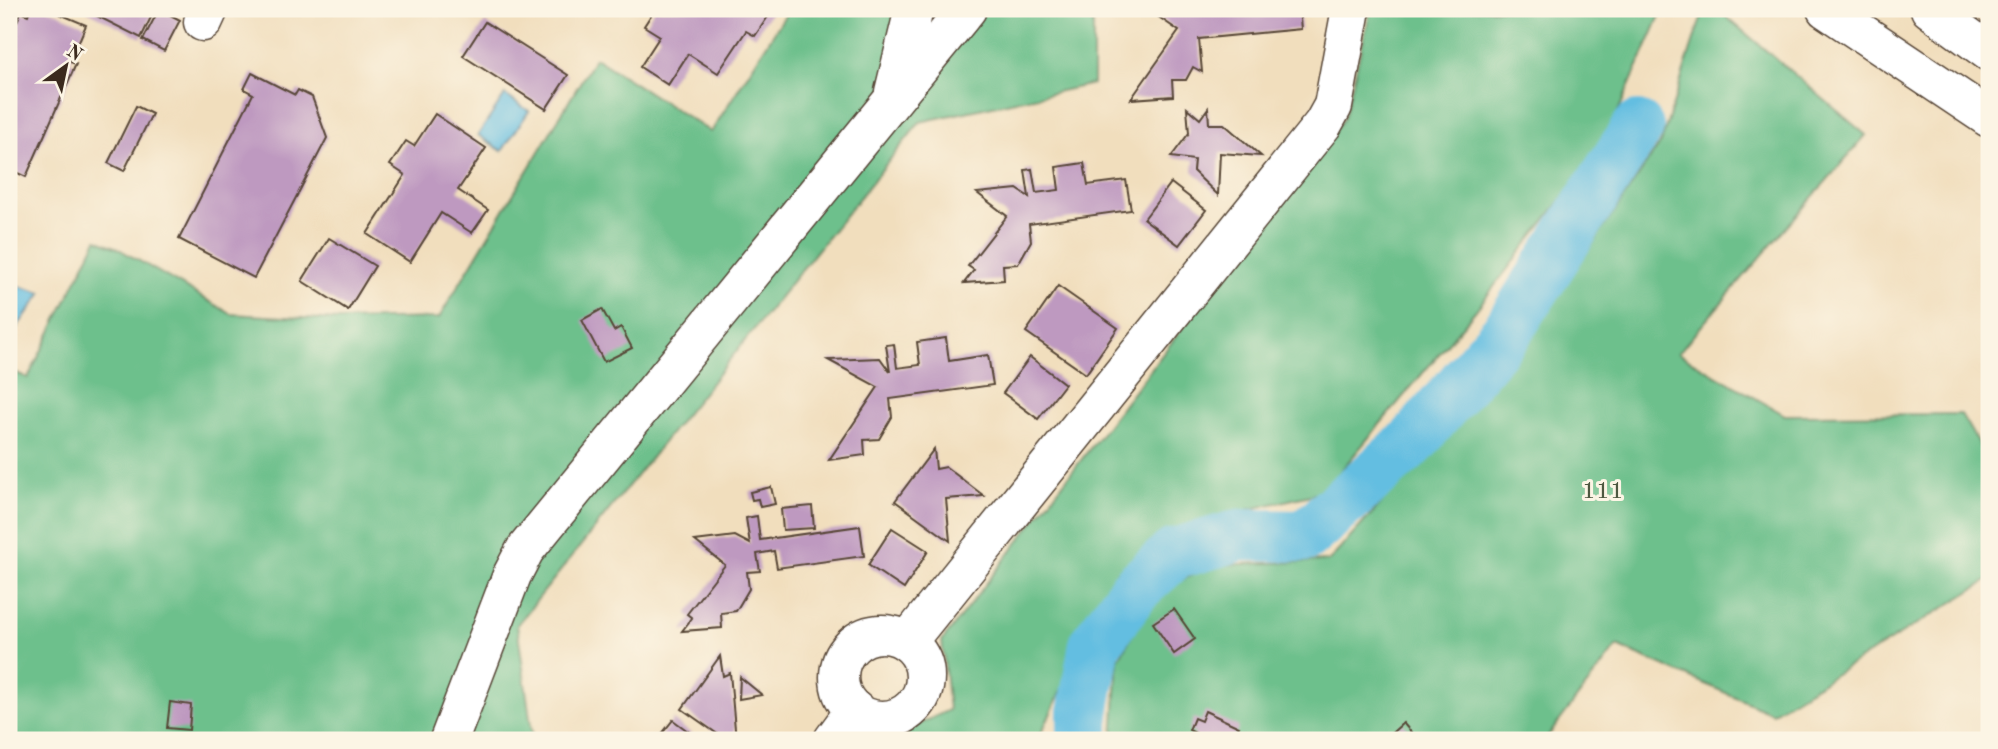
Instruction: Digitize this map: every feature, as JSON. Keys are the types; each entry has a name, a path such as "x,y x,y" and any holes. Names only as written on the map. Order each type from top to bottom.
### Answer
{"street":[{"path":"892,100 914,9"},
{"path":"449,740 512,575 525,550 967,9"},
{"path":"907,642 1323,124 1333,106 1351,9"},
{"path":"1826,9 1989,118"},
{"path":"1930,9 1989,52"},
{"path":"880,634 907,642 917,652 923,664 923,691 916,704 894,719 867,717 844,725 845,699 840,686 839,671 844,657 853,645 865,637 880,634"}],"green space":[{"path":"789,9 1093,9 1093,84 920,122 517,625 533,740 9,740 9,370 28,378 97,239 231,314 339,320 439,318 595,58 711,132"},
{"path":"1371,9 1663,9 1603,146 1475,311 1323,492 1234,513 1117,571 1036,740 886,740 949,710 942,641 1344,118"},
{"name":"111","path":"1704,9 1717,9 1866,135 1678,353 1785,415 1961,414 1989,462 1989,580 1772,713 1617,646 1545,740 1113,740 1118,660 1157,592 1213,565 1329,561 1527,342 1661,142"}],"water":[{"path":"505,95 529,111 502,151 478,135"},
{"path":"9,283 42,293 9,338"}],"building":[{"path":"30,9 48,9 86,25 70,62 76,64 26,177 9,169 9,40 21,12 28,15"},
{"path":"155,9 141,38 87,11"},
{"path":"159,9 180,20 164,51 143,40"},
{"path":"583,9 600,9 598,14"},
{"path":"655,9 766,9 771,12 755,36 746,31 718,73 688,54 668,85 640,67 660,36 644,26"},
{"path":"1147,9 1299,9 1301,29 1199,39 1202,72 1193,67 1186,80 1172,80 1173,96 1131,99 1179,31"},
{"path":"485,22 568,75 546,109 463,56"},
{"path":"252,73 295,95 298,90 312,97 327,138 254,278 179,239 253,94 244,89"},
{"path":"136,106 152,114 124,171 108,163"},
{"path":"1187,108 1200,119 1208,108 1209,124 1224,124 1261,156 1220,153 1218,195 1193,171 1194,160 1171,157 1189,133"},
{"path":"435,114 486,148 458,190 488,210 472,233 441,213 410,262 367,234 405,175 390,165 406,141 414,146"},
{"path":"1084,163 1088,185 1126,180 1131,210 1029,224 1031,241 1018,264 1003,265 1004,280 964,283 974,270 968,266 1007,216 977,193 1017,189 1029,197 1025,170 1032,169 1036,193 1059,190 1056,167"},
{"path":"1171,183 1206,210 1179,245 1144,219"},
{"path":"329,238 375,266 348,310 302,281"},
{"path":"1058,286 1118,328 1086,374 1026,332"},
{"path":"602,309 614,331 621,327 632,348 604,362 582,320"},
{"path":"946,338 949,361 988,355 993,385 890,399 892,417 879,439 864,440 865,455 829,460 878,387 828,360 880,358 890,372 886,345 894,344 897,368 920,365 917,342"},
{"path":"1030,357 1065,384 1038,419 1003,393"},
{"path":"934,449 936,469 946,467 984,496 946,499 950,541 895,501"},
{"path":"771,487 775,504 760,507 758,499 752,500 750,492"},
{"path":"812,506 814,528 783,530 781,509"},
{"path":"757,516 760,540 860,526 864,556 777,568 774,551 757,554 760,571 747,572 749,589 736,611 721,613 722,628 682,631 692,618 687,614 725,565 695,541 735,536 750,544 746,518"},
{"path":"892,528 928,551 904,589 868,565"},
{"path":"1174,609 1195,639 1174,654 1153,623"},
{"path":"720,656 723,676 730,673 736,740 726,740 682,709"},
{"path":"740,677 762,695 739,699"},
{"path":"170,702 191,705 189,730 167,728"},
{"path":"1205,711 1239,727 1232,740 1191,740 1195,733 1189,730 1194,718 1201,721"},
{"path":"673,720 700,740 657,740"},
{"path":"1403,723 1418,740 1384,740"}],"waterway":[{"path":"1083,740 1083,713 1095,644 1135,589 1174,554 1240,535 1305,536 1412,442 1505,334 1638,127"}]}
